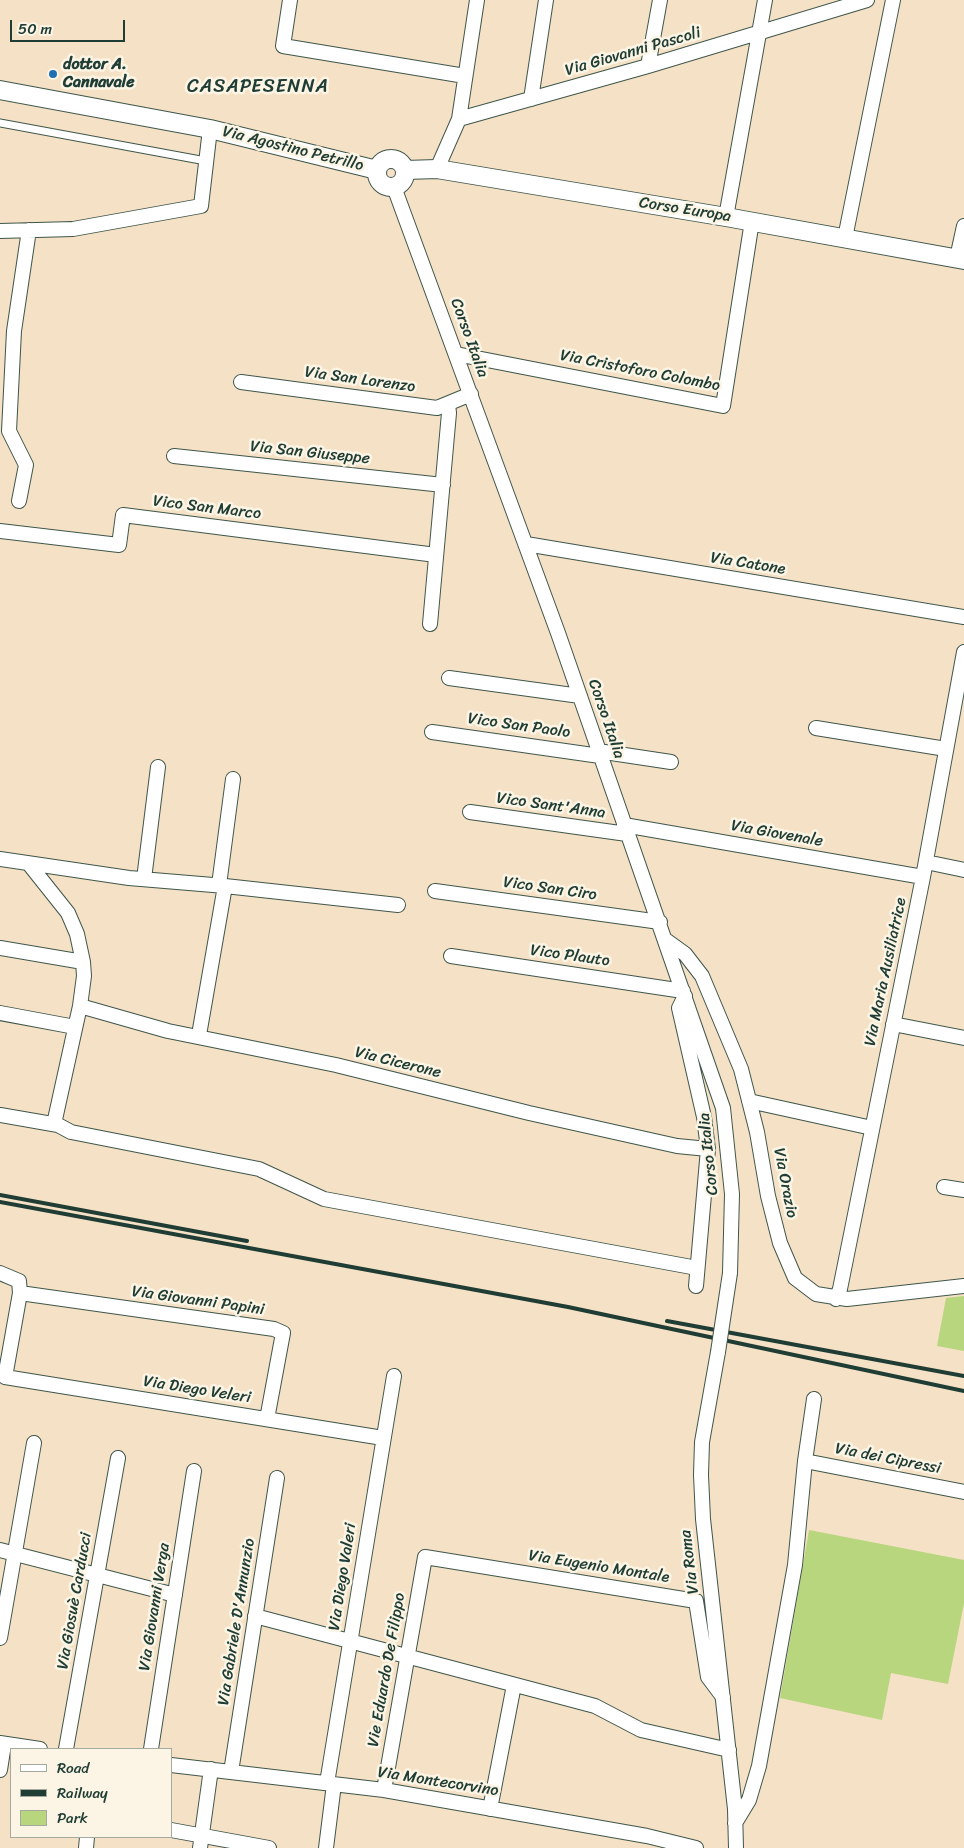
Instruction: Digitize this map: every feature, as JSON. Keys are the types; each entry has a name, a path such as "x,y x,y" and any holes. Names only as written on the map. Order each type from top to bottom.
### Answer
{"street":[{"path":"290,0 283,46 465,76"},
{"path":"437,169 459,120 477,0"},
{"path":"531,99 546,0"},
{"path":"648,66 660,0"},
{"path":"726,217 765,0"},
{"name":"Via Giovanni Pascoli","path":"459,120 648,66 867,0"},
{"path":"845,238 893,0"},
{"name":"Via Agostino Petrillo","path":"0,90 210,128 377,170"},
{"path":"0,231 73,229 201,206 210,128"},
{"path":"391,159 400,162 405,170 402,183 394,187 381,184 376,175 382,162 391,159"},
{"name":"Corso Europa","path":"405,170 437,169 752,221 961,259"},
{"name":"Corso Italia","path":"394,187 526,544 660,922 723,1108 732,1194 730,1274"},
{"name":"Via Cristoforo Colombo","path":"456,354 723,406 752,221"},
{"path":"961,259 964,226"},
{"path":"19,501 26,465 9,431 14,330 28,230"},
{"name":"Via San Lorenzo","path":"242,382 437,408 471,394"},
{"path":"430,624 449,413 448,404"},
{"name":"Via San Giuseppe","path":"174,456 443,485"},
{"name":"Vico San Marco","path":"0,531 119,545 123,515 436,555"},
{"name":"Via Catone","path":"526,544 964,618"},
{"name":"Via Maria Ausiliatrice","path":"836,1298 840,1289 923,877 946,749 957,723 964,652"},
{"path":"449,678 580,696"},
{"path":"816,728 946,749"},
{"name":"Vico San Paolo","path":"432,732 671,762"},
{"path":"144,879 158,767"},
{"path":"199,1035 222,885 233,779"},
{"name":"Vico Sant'Anna","path":"470,812 626,830"},
{"name":"Via Giovenale","path":"626,830 923,877"},
{"path":"0,859 144,879 222,885 398,905"},
{"path":"926,862 964,870"},
{"path":"29,864 68,914 77,934 84,962 80,1006 54,1124"},
{"name":"Vico San Ciro","path":"435,891 660,922"},
{"name":"Via Orazio","path":"666,941 685,954 702,976 741,1069 768,1196 784,1252 796,1278 816,1294 847,1300 964,1286"},
{"path":"0,948 84,962"},
{"name":"Vico Plauto","path":"451,956 684,993"},
{"path":"684,993 679,1008 704,1117 708,1148 696,1286"},
{"name":"Via Cicerone","path":"80,1006 168,1031 199,1035 336,1065 529,1113 677,1146 708,1148"},
{"path":"0,1013 75,1027"},
{"path":"893,1024 964,1038"},
{"path":"749,1101 872,1128"},
{"path":"0,1115 54,1124 71,1132 259,1169 324,1199 697,1268"},
{"path":"944,1187 964,1190"},
{"path":"0,1273 19,1287"},
{"name":"Via Roma","path":"730,1274 702,1442 701,1476 703,1519 729,1750 736,1848"},
{"name":"Via Diego Veleri","path":"19,1287 5,1377 383,1438"},
{"name":"Via Giovanni Papini","path":"19,1287 274,1329 284,1333 267,1420"},
{"name":"Via Diego Valeri","path":"326,1848 330,1783 350,1642 394,1376"},
{"path":"735,1823 749,1800 759,1766 795,1565 805,1461 814,1399"},
{"path":"0,1638 34,1443"},
{"name":"Via Giosuè Carducci","path":"66,1748 118,1458"},
{"name":"Via dei Cipressi","path":"805,1461 964,1492"},
{"name":"Via Giovanni Verga","path":"151,1748 194,1471"},
{"name":"Via Gabriele D'Annunzio","path":"231,1772 277,1478"},
{"path":"0,1550 175,1595"},
{"name":"Via Eugenio Montale","path":"425,1556 696,1601 708,1677 723,1697"},
{"name":"Vie Eduardo De Filippo","path":"384,1790 425,1556"},
{"path":"255,1616 595,1706 641,1730 729,1750"},
{"path":"490,1809 514,1685"},
{"path":"0,1770 2,1744 32,1748"},
{"name":"Via Montecorvino","path":"172,1765 384,1790 647,1836 696,1848"},
{"path":"201,1842 211,1769"},
{"path":"172,1830 201,1842 269,1848"}],"lane":[{"path":"0,123 206,161"}],"green space":[{"path":"964,1296 964,1351 937,1346 946,1298"},
{"path":"809,1530 964,1560 964,1603 948,1684 891,1673 882,1720 780,1698"}],"railway":[{"path":"0,1195 247,1241"},
{"path":"0,1202 568,1307 964,1391"},
{"path":"667,1321 964,1376"}],"place":[{"name":"dottor A. Cannavale","path":"53,74"}],"district":[{"name":"CASAPESENNA","path":"258,87"}]}
